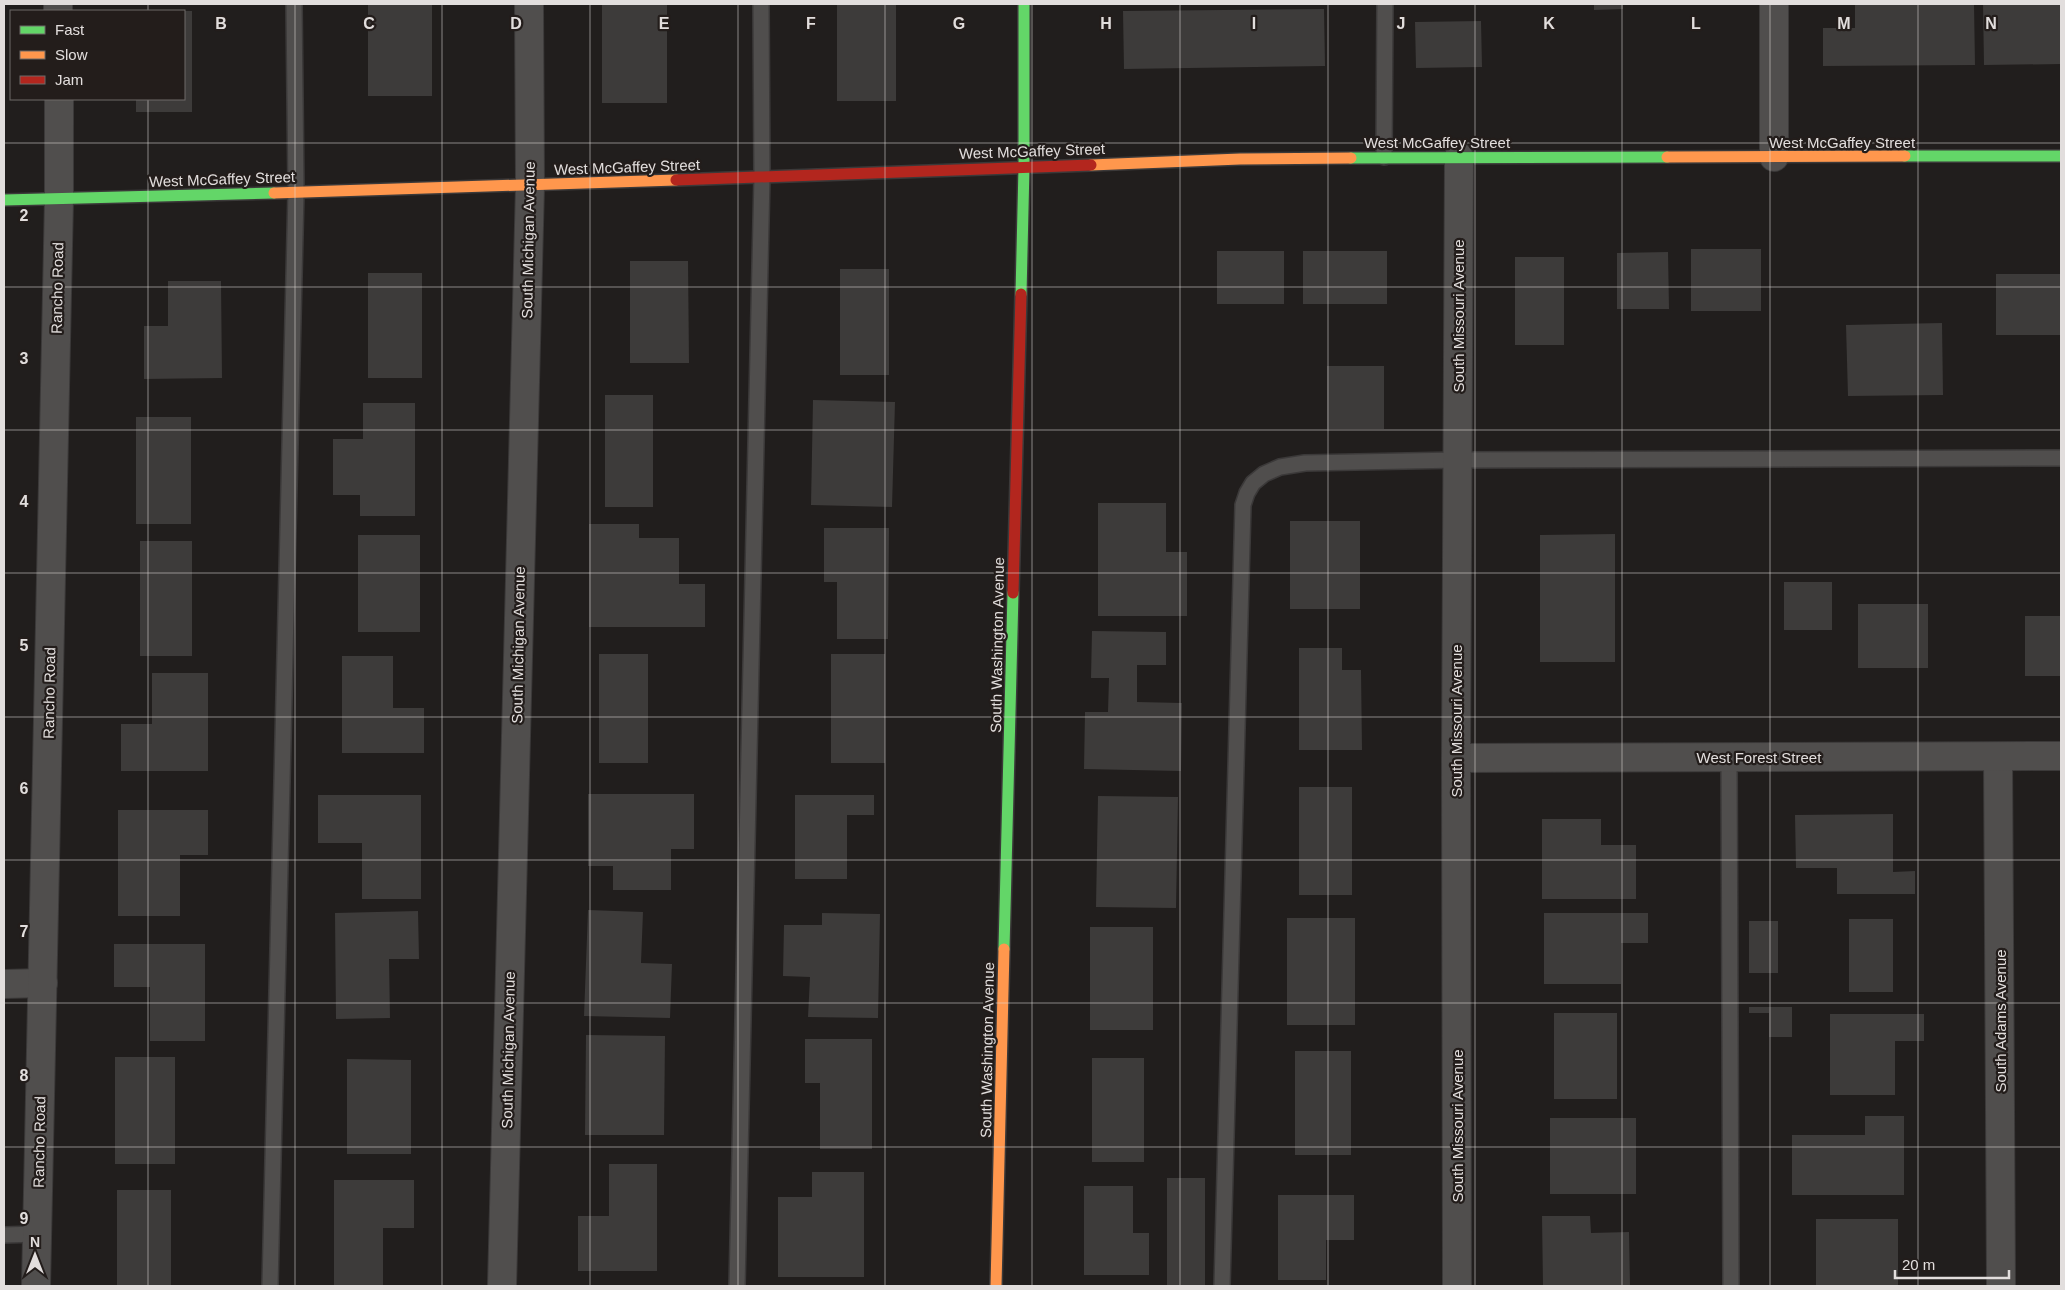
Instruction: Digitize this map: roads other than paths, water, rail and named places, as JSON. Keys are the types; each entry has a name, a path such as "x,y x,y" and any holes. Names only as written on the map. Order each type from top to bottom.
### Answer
{"main road":[{"name":"South Washington Avenue","path":"996,1286 1024,167 1024,4"},
{"name":"West McGaffey Street","path":"4,200 530,186 1240,159 1459,156 2061,156"}],"street":[{"name":"South Michigan Avenue","path":"502,1286 530,186 529,4"},
{"path":"1774,4 1774,157"},
{"name":"Rancho Road","path":"36,1286 59,199 59,100"},
{"name":"South Missouri Avenue","path":"1457,1286 1456,758 1459,156"},
{"name":"South Adams Avenue","path":"1998,756 2002,1286"},
{"name":"West Forest Street","path":"1456,758 2061,756"},
{"path":"4,984 43,983"}],"lane":[{"path":"270,1286 296,192 294,4"},
{"path":"737,1286 762,177 761,4"},
{"path":"1384,157 1385,4"},
{"path":"1222,1286 1243,505 1253,482 1264,474 1280,467 1306,463 1457,460 2061,458"},
{"path":"1728,757 1731,1286"},
{"path":"4,1235 37,1234"}]}
